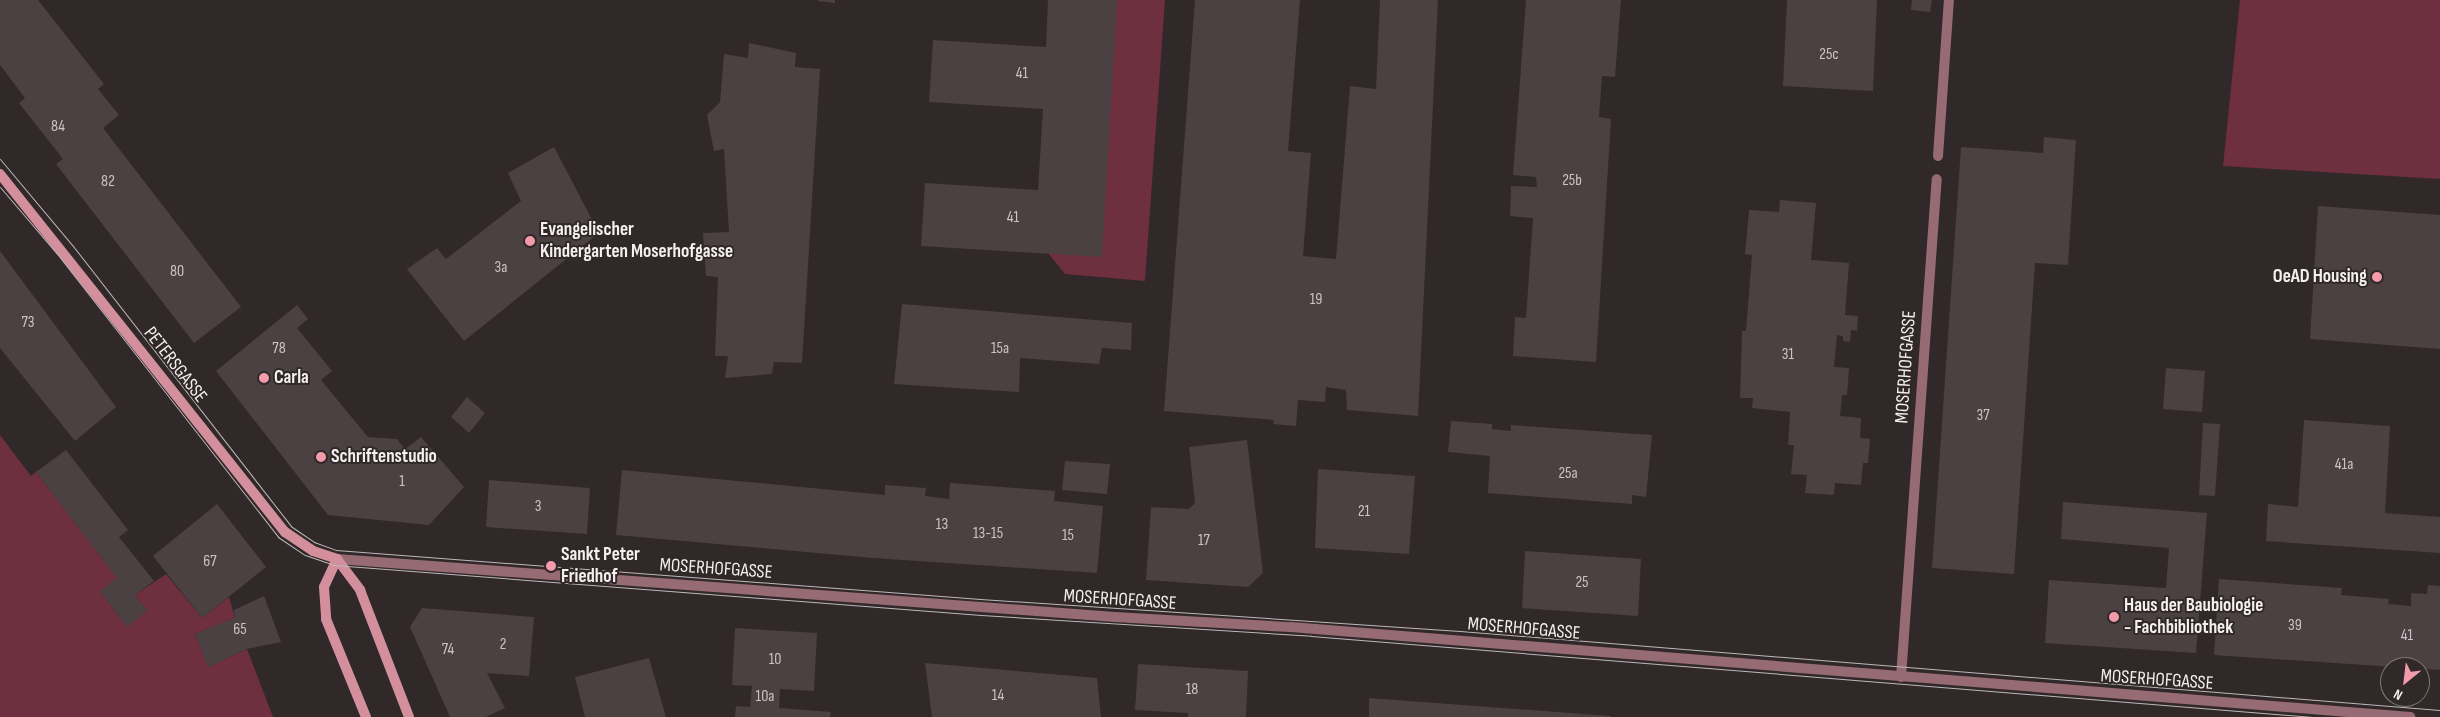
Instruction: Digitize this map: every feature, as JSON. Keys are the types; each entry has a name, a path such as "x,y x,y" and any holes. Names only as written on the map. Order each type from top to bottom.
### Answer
{"main road":[{"name":"PETERSGASSE","path":"0,174 285,532 313,551 337,559"},
{"path":"366,717 326,619 324,587 337,559 360,590 409,717"}],"street":[{"path":"1938,156 1950,0"},
{"name":"MOSERHOFGASSE","path":"1901,677 1937,179"},
{"name":"MOSERHOFGASSE","path":"337,559 1115,617 1291,627 2410,717"}],"shaded area":[{"path":"1117,0 1165,0 1145,281 1065,274 1048,253"},
{"path":"2240,0 2440,0 2440,179 2223,166"},
{"path":"0,435 31,476 36,472 117,578 100,591 127,627 147,611 135,595 166,574 202,618 229,597 235,618 195,634 208,667 247,649 273,717 0,717"}],"building":[{"path":"0,0 38,0 104,84 98,89 119,115 103,128 241,307 194,343 56,164 63,159 19,103 25,98 0,65"},
{"path":"835,0 835,3 818,1"},
{"path":"1048,0 1117,0 1102,257 921,246 925,183 1038,190 1043,109 929,102 933,40 1046,47"},
{"path":"1195,0 1300,0 1288,151 1311,153 1303,256 1336,259 1350,86 1376,89 1380,0 1438,0 1418,416 1347,410 1346,390 1326,387 1325,402 1298,400 1296,426 1273,424 1274,420 1164,411"},
{"path":"1526,0 1621,0 1615,77 1602,76 1599,117 1611,119 1596,362 1513,356 1515,317 1526,318 1533,218 1510,216 1511,186 1537,187 1536,177 1513,175"},
{"path":"1787,0 1877,0 1873,91 1783,86"},
{"path":"1912,0 1932,0 1930,12 1911,10"},
{"path":"749,43 796,53 795,67 820,69 802,363 774,362 772,374 725,378 728,356 715,356 718,277 706,276 703,233 729,232 724,149 714,151 707,115 720,102 724,54 748,58"},
{"path":"2044,137 2076,140 2068,265 2035,263 2014,574 1932,568 1961,147 2043,153"},
{"name":"Evangelischer Kindergarten Moserhofgasse","path":"554,147 599,233 464,341 407,269 437,248 446,259 521,201 508,173"},
{"path":"1780,200 1816,203 1811,260 1849,263 1845,315 1858,316 1857,331 1851,330 1850,342 1843,341 1843,336 1837,335 1834,367 1849,368 1847,395 1842,395 1840,416 1861,418 1860,438 1870,439 1868,463 1863,463 1861,485 1835,483 1834,495 1805,493 1807,475 1791,474 1794,445 1788,445 1790,412 1752,408 1753,398 1740,398 1742,331 1746,331 1752,255 1745,254 1749,210 1779,212"},
{"name":"OeAD Housing","path":"2318,206 2440,215 2440,349 2310,339"},
{"path":"0,251 116,407 75,441 0,348"},
{"path":"902,304 1132,323 1131,350 1102,348 1099,364 1020,358 1019,392 894,384"},
{"path":"297,305 308,319 297,328 332,371 321,380 368,437 397,439 405,449 421,437 464,487 429,525 328,515 216,371"},
{"path":"2166,368 2205,371 2202,412 2163,409"},
{"path":"467,397 485,413 469,433 451,417"},
{"path":"2304,420 2390,426 2385,513 2440,517 2440,553 2266,541 2268,504 2298,507"},
{"path":"1451,421 1492,424 1492,429 1511,431 1511,425 1652,435 1646,497 1632,495 1632,504 1488,493 1490,456 1448,452"},
{"path":"2203,423 2220,424 2215,496 2199,495"},
{"path":"1247,440 1263,573 1248,587 1146,580 1151,507 1189,509 1195,503 1189,447"},
{"path":"66,450 128,530 119,537 154,581 135,595 147,611 127,627 100,591 117,578 36,472"},
{"path":"1065,461 1110,464 1107,494 1062,490"},
{"path":"1318,469 1415,476 1409,554 1315,548"},
{"path":"622,470 885,495 885,485 926,488 925,496 949,499 950,483 1055,491 1054,501 1103,506 1097,573 873,558 616,535"},
{"path":"489,480 590,488 587,534 486,527"},
{"path":"2063,502 2207,513 2196,653 2045,643 2049,580 2166,588 2169,548 2061,539"},
{"path":"217,504 266,567 202,618 153,556"},
{"path":"1525,551 1641,559 1638,616 1522,608"},
{"path":"2219,579 2342,588 2341,595 2389,599 2388,604 2411,606 2411,593 2427,594 2428,585 2440,586 2440,670 2430,669 2430,657 2380,657 2380,666 2214,655"},
{"path":"264,596 281,642 247,649 208,667 195,634 235,618 234,610"},
{"path":"422,608 534,617 529,676 487,673 505,708 486,717 450,717 410,627"},
{"path":"735,628 817,633 814,691 780,689 779,708 831,712 830,717 735,717 736,706 750,707 752,686 732,685"},
{"path":"649,658 666,717 585,717 575,677"},
{"path":"925,663 1097,678 1101,717 932,717"},
{"path":"1138,664 1248,671 1246,717 1188,717 1188,713 1135,710"},
{"path":"1369,698 1611,716 1611,717 1369,717"}],"tram line":[{"path":"0,159 73,246 292,527 314,542 336,550 980,599 1460,631 2440,710"},
{"path":"0,187 58,255 278,537 305,555 334,565 981,615 1311,636 2313,717"}],"place":[{"name":"Evangelischer Kindergarten Moserhofgasse","path":"530,241"},
{"name":"OeAD Housing","path":"2377,277"},
{"name":"Carla","path":"264,378"},
{"name":"Schriftenstudio","path":"321,457"},
{"name":"Sankt Peter Friedhof","path":"551,566"},
{"name":"Haus der Baubiologie - Fachbibliothek","path":"2114,617"}]}
